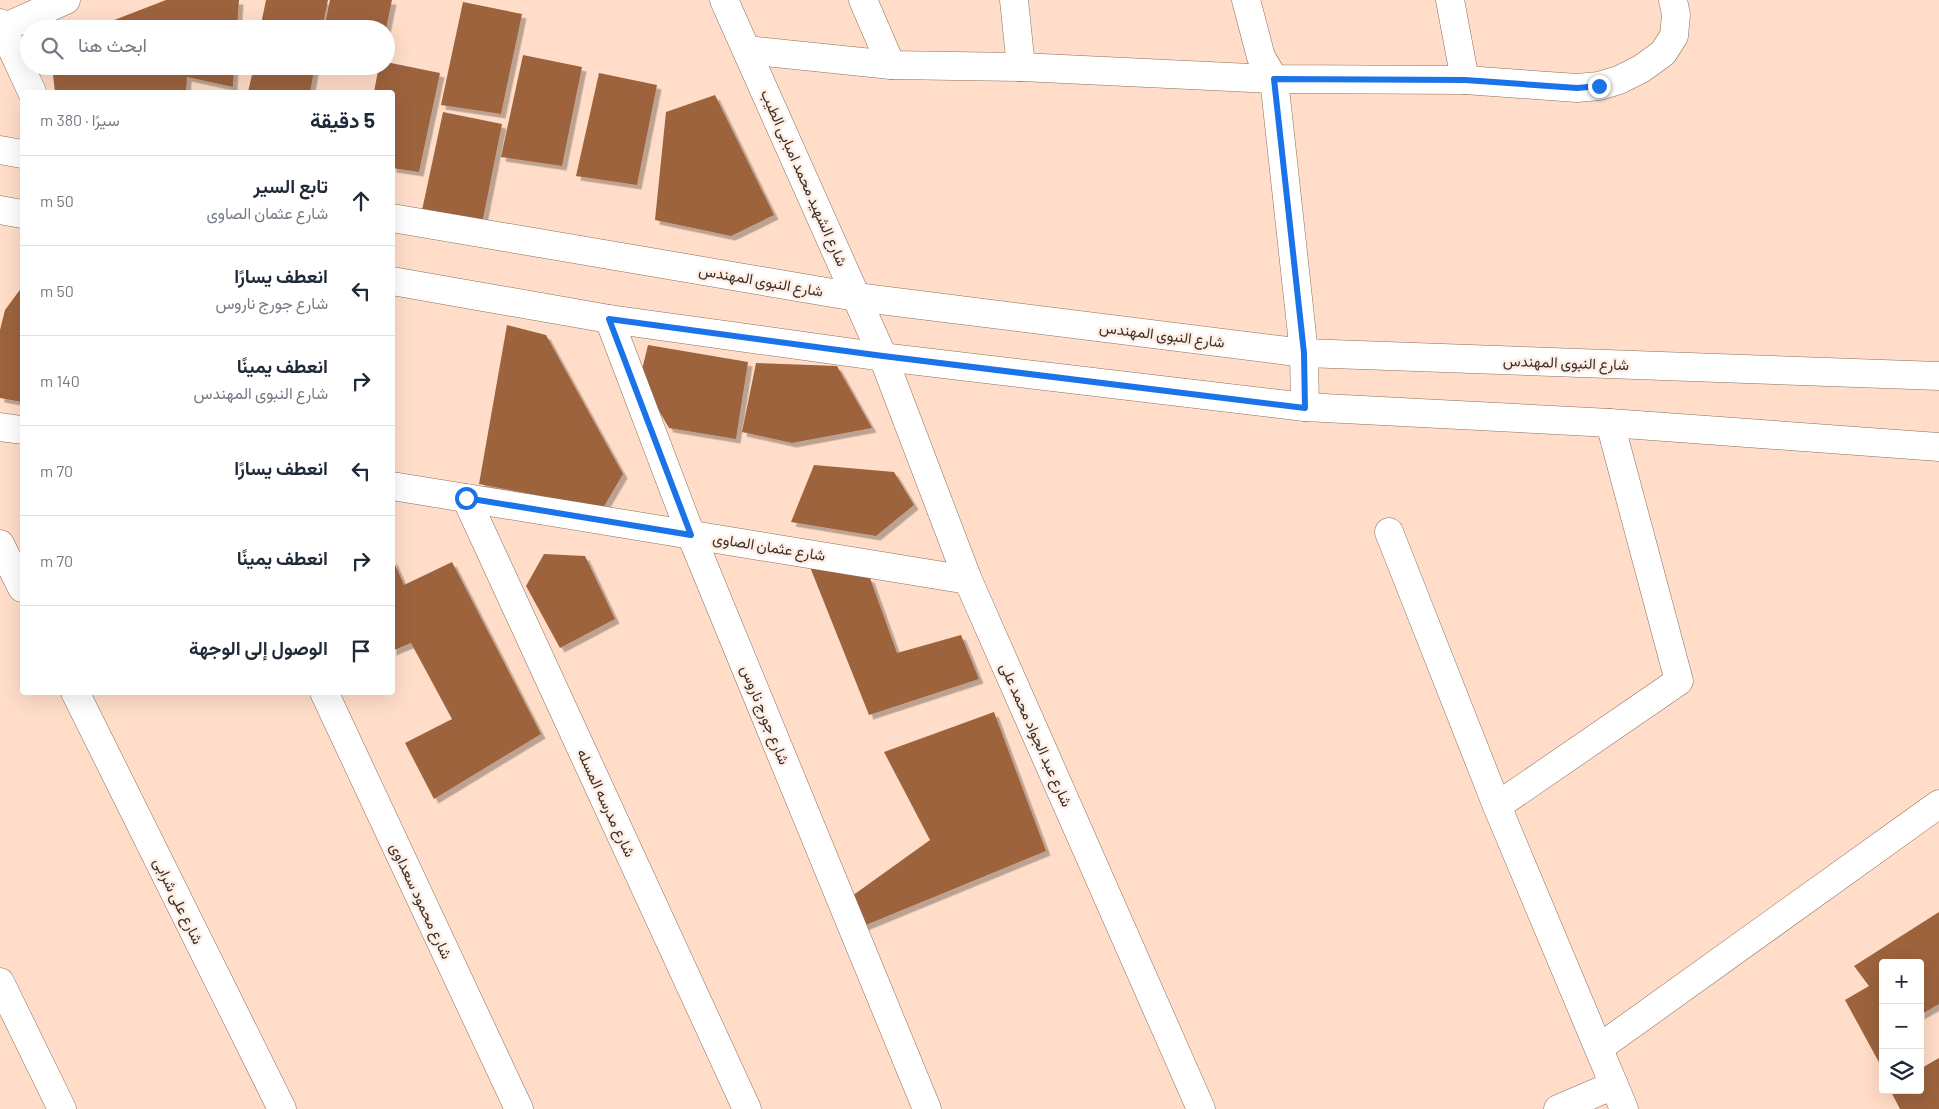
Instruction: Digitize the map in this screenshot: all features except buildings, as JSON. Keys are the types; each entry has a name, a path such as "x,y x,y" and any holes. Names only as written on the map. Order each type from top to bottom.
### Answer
{"street":[{"path":"20,66 1,26 66,0"},
{"name":"شارع الشهيد محمد امبابى الطيب","path":"723,0 883,356"},
{"path":"863,0 892,65"},
{"path":"1014,0 1022,67"},
{"path":"1246,0 1260,57 1274,79 1304,353 1305,408"},
{"path":"1450,0 1465,80"},
{"path":"747,50 892,65 1022,67 1274,79 1465,80 1577,88 1599,86 1618,80 1641,69 1663,53 1674,36 1676,15 1673,0"},
{"path":"24,75 31,90"},
{"path":"0,150 20,154"},
{"path":"0,210 20,214"},
{"name":"شارع النبوى المهندس","path":"395,219 856,297 1304,353 1939,376"},
{"path":"395,282 609,319 883,356 1305,408 1610,423 1939,447"},
{"name":"شارع جورج ناروس","path":"609,319 691,535 927,1109"},
{"name":"شارع عبد الجواد محمد على","path":"883,356 968,580 1201,1109"},
{"path":"1497,806 1679,681 1610,423"},
{"path":"0,427 20,430"},
{"name":"شارع عثمان الصاوى","path":"395,486 968,580"},
{"name":"شارع مدرسه المسله","path":"466,498 747,1109"},
{"path":"1389,532 1497,806 1619,1097 1558,1109"},
{"path":"3,557 20,585"},
{"name":"شارع على شرابى","path":"76,695 282,1109"},
{"name":"شارع محمود سعداوى","path":"325,695 519,1109"},
{"path":"1599,1048 1939,804"},
{"path":"0,982 62,1109"}],"route":[{"path":"466,498 691,535 609,319 883,356 1305,408 1304,353 1274,79 1465,80 1577,88 1599,86"}]}
